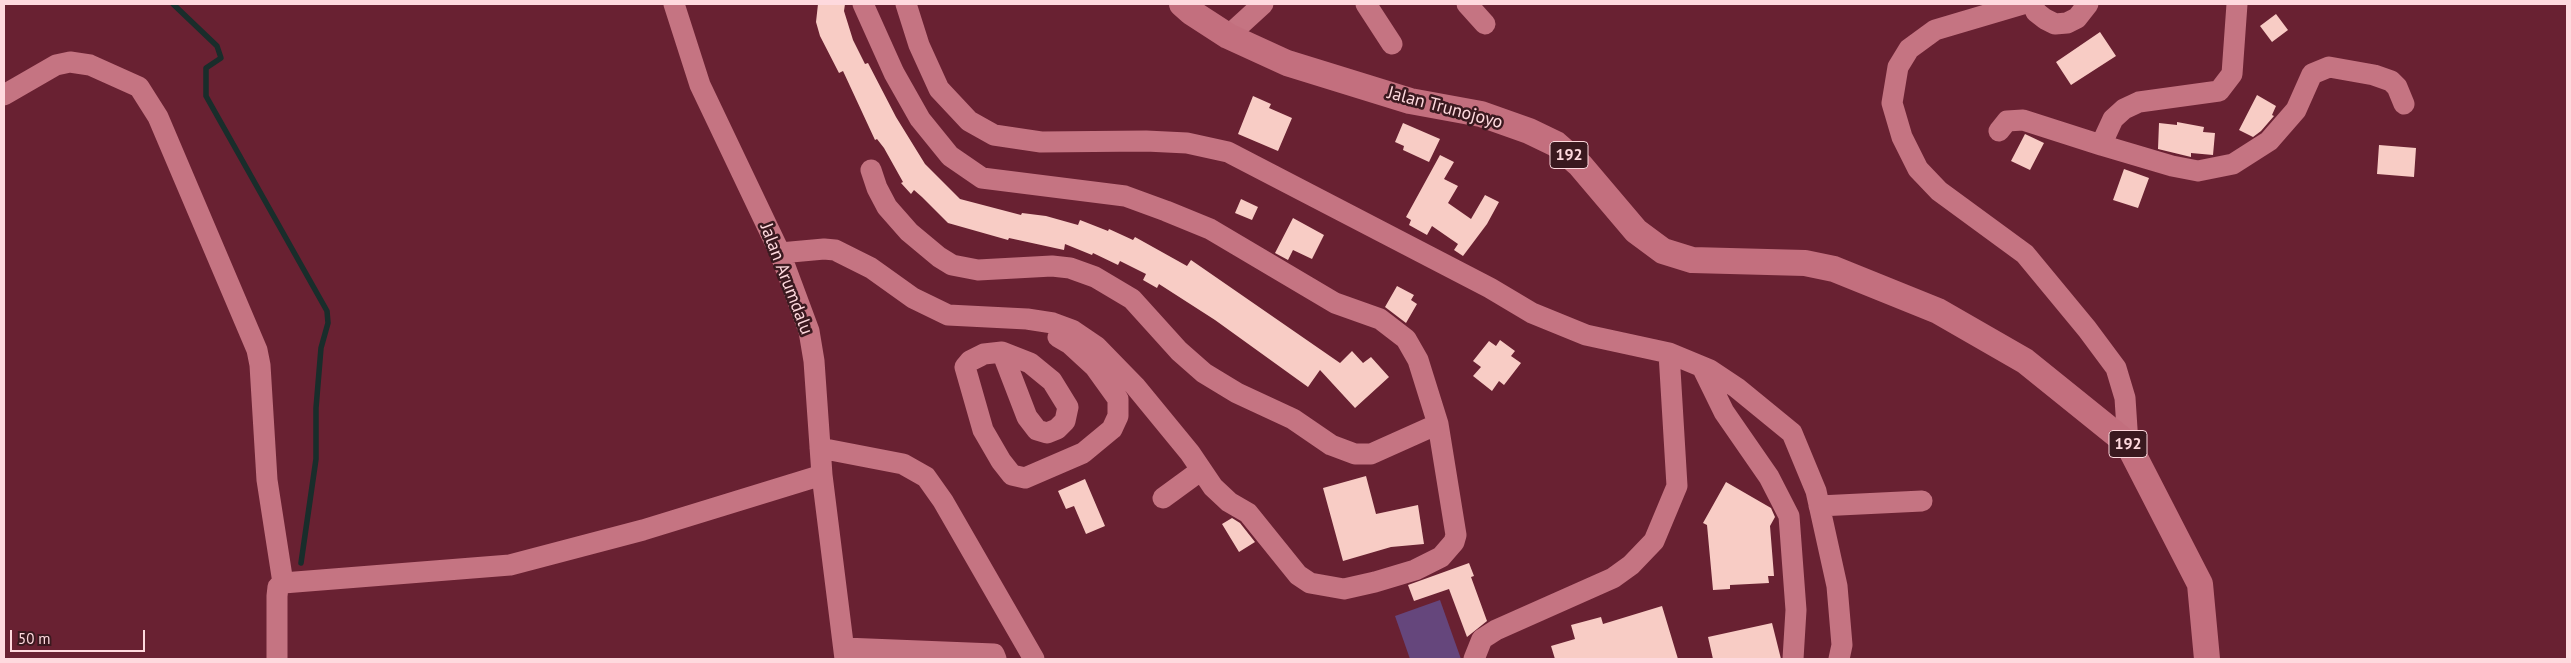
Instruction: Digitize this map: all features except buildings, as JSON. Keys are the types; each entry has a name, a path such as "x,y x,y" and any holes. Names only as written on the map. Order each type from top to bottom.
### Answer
{"main road":[{"name":"Jalan Trunojoyo","path":"1182,4 1228,36 1287,63 1410,101 1481,114 1529,131 1556,144 1580,165 1636,231 1663,251 1692,260 1816,264 1938,311 2025,361 2128,444"},
{"name":"192","path":"2128,444 2200,584 2207,659"}],"street":[{"name":"Jalan Arumdalu","path":"674,4 700,85 780,254 809,331 814,361 822,475 845,654"},
{"path":"780,254 824,249 836,250 871,268 913,298 948,315 1053,322 1072,330 1098,347 1136,386 1190,453 1200,471 1229,502 1248,514 1298,575 1310,583 1344,589 1376,582 1415,570 1441,557 1454,542 1456,535 1438,424 1418,360 1406,339 1380,319 1335,303 1210,229 1166,211 1125,196 982,178 950,156 920,119 894,73 863,4"},
{"path":"906,4 919,45 939,89 969,121 994,135 1040,142 1146,141 1187,143 1228,152 1490,288 1532,313 1586,335 1669,353 1702,367 1737,388 1792,433 1816,491 1837,586 1842,645 1839,659"},
{"path":"1228,36 1263,4"},
{"path":"1366,4 1392,44"},
{"path":"1467,4 1485,24"},
{"path":"2023,4 1935,30 1909,49 1898,67 1892,103 1902,137 1918,169 1939,191 2025,254 2087,329 2116,368 2125,398 2128,444"},
{"path":"2032,4 2036,12 2055,24 2067,23 2078,18 2088,4"},
{"path":"2101,145 2113,119 2124,109 2139,102 2219,91 2232,74 2237,4"},
{"path":"4,95 56,65 70,62 90,65 139,87 158,117 257,350 260,365 267,480 283,583"},
{"path":"1999,131 2007,121 2023,120 2172,166 2198,171 2233,164 2269,141 2296,110 2312,74 2329,68 2374,75 2391,81 2397,87 2404,104"},
{"path":"871,170 877,188 887,207 909,232 939,257 952,265 978,270 1052,266 1070,268 1095,277 1132,299 1179,351 1204,373 1237,393 1293,419 1330,444 1355,454 1371,454 1438,424"},
{"path":"1002,352 984,354 970,361 965,367 983,430 1001,461 1012,475 1025,478 1083,453 1112,429 1118,416 1118,399 1095,367 1070,344 1028,319"},
{"path":"1474,659 1482,639 1496,630 1613,578 1631,565 1654,541 1677,486 1669,353"},
{"path":"1702,367 1724,412 1769,477 1789,516 1796,610 1793,659"},
{"path":"820,448 889,460 903,464 926,477 943,501 1034,659"},
{"path":"1163,498 1200,471"},
{"path":"277,659 277,596 278,587 283,583 510,565 643,530 822,475"},
{"path":"1820,506 1922,501"},
{"path":"845,654 1001,657"}],"shaded area":[{"path":"1440,600 1461,659 1410,659 1395,616"}],"waterway":[{"path":"173,4 217,46 221,58 206,68 206,96 327,311 328,323 321,348 316,408 316,459 301,563"}]}
